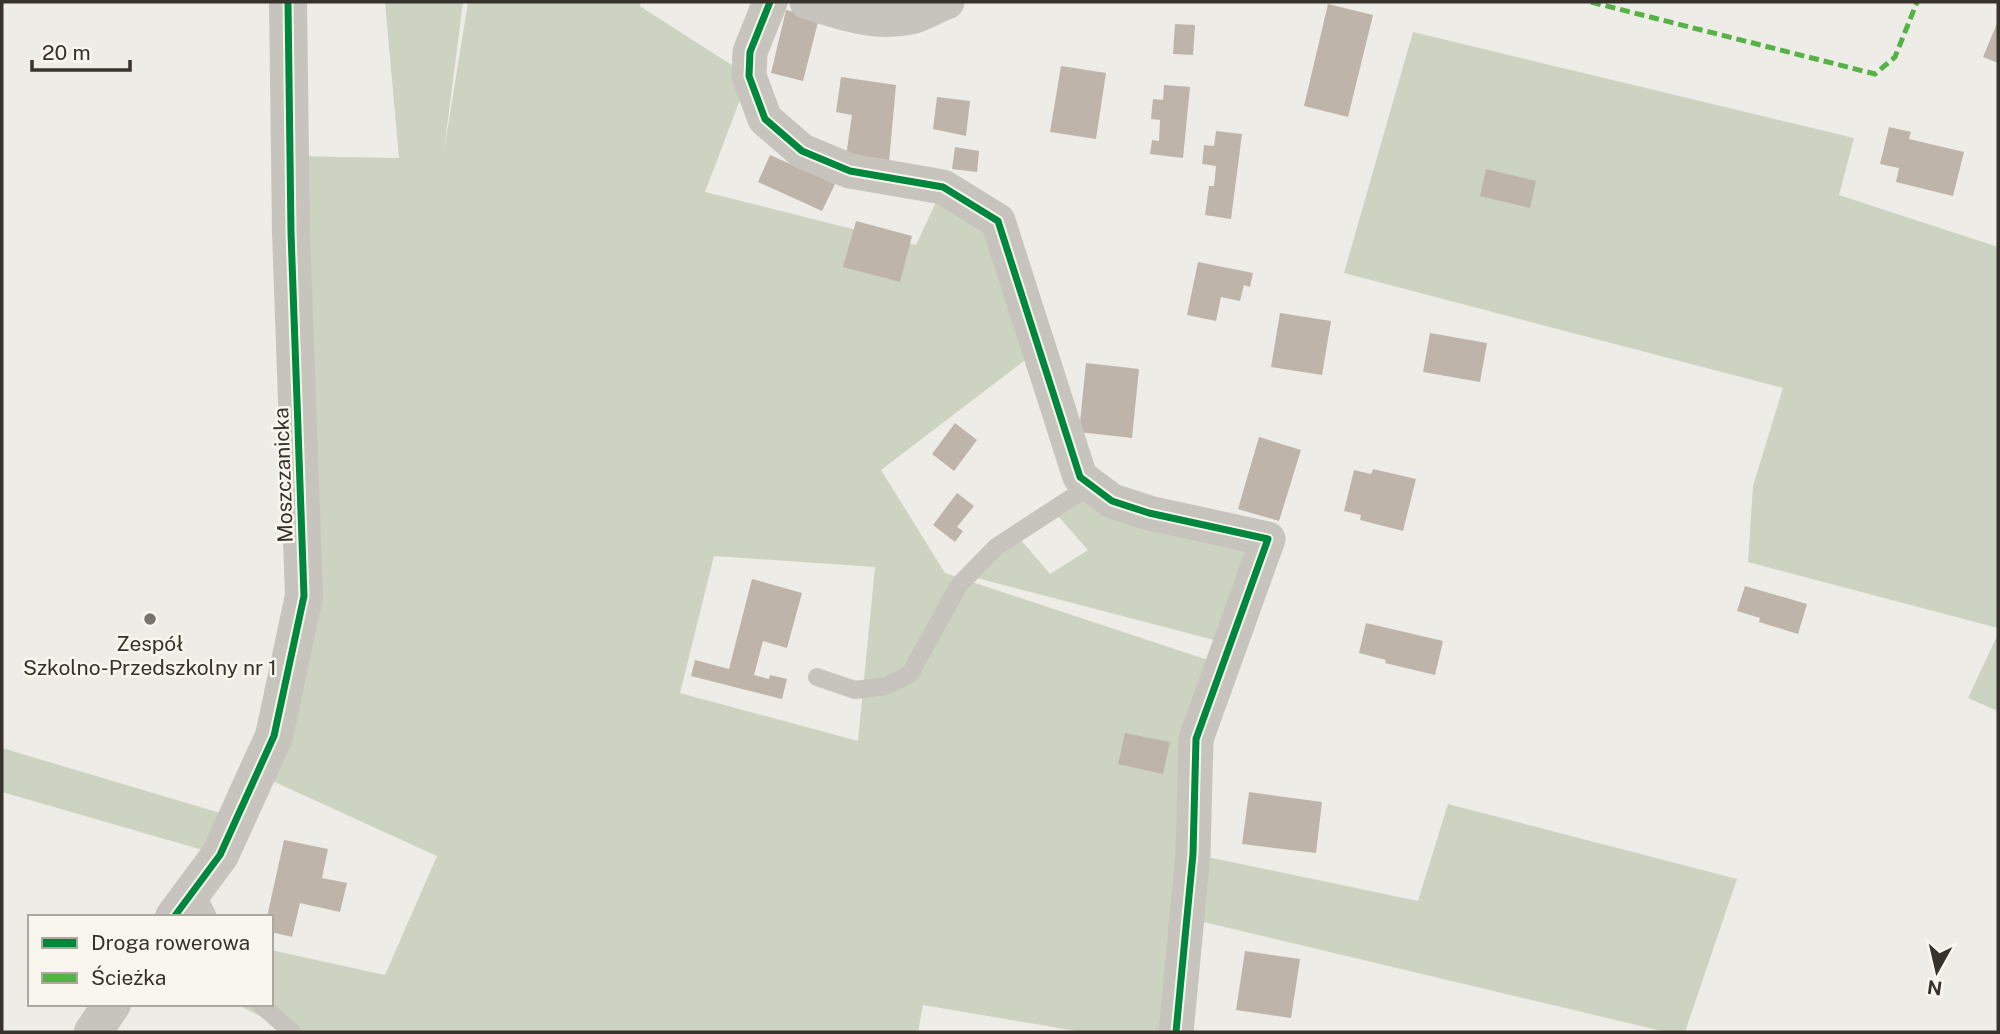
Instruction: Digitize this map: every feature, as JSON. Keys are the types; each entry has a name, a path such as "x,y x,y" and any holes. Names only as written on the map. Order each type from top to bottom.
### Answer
{"street":[{"name":"Moszczanicka","path":"192,908 220,855 274,736 304,596 291,233 288,2"},
{"path":"769,2 750,52 749,76 765,119 802,151 850,171 943,187 998,221 1080,477 1112,501 1149,513 1268,539 1196,739 1193,854 1176,1032"},
{"path":"807,2 858,18 884,20 912,16 945,2"},
{"path":"93,1032 111,1006"}],"lane":[{"path":"817,677 855,690 886,686 910,674 959,585 996,547 1091,485"},
{"path":"262,1006 292,1032"}],"green space":[{"path":"385,2 463,2 444,151 468,2 639,2 641,7 749,76 705,192 916,245 943,187 998,221 1041,348 881,470 945,573 1223,665 1193,854 1418,901 1448,804 1737,879 1685,1032 1666,1032 1187,918 1167,1032 1082,1032 923,1005 918,1032 292,1032 240,1006 273,1006 273,950 385,975 437,856 257,774 304,596 290,156 399,158","holes":["714,556 875,567 858,741 680,693"]},
{"path":"1413,32 1854,138 1839,195 1998,247 1998,628 1748,562 1753,486 1783,388 1344,273"},
{"path":"1088,496 1249,547 1218,641 973,577 1020,539 1050,574 1088,550 1058,516"},
{"path":"1998,634 1998,711 1968,698"},
{"path":"2,748 237,818 220,855 2,792"}],"building":[{"path":"1328,4 1373,15 1348,117 1304,106"},
{"path":"786,10 819,18 803,81 771,73"},
{"path":"1998,21 1998,63 1983,57"},
{"path":"1175,24 1195,25 1193,55 1173,54"},
{"path":"1061,66 1106,73 1096,139 1050,132"},
{"path":"841,77 896,85 889,162 846,156 852,115 836,112"},
{"path":"1164,85 1190,87 1183,158 1150,154 1152,140 1159,141 1160,120 1151,119 1153,99 1163,100"},
{"path":"937,97 970,101 966,136 933,129"},
{"path":"1889,127 1911,132 1909,139 1964,152 1953,196 1896,182 1899,168 1880,164"},
{"path":"1216,131 1242,134 1231,219 1205,215 1209,186 1214,186 1216,166 1202,164 1204,145 1214,146"},
{"path":"955,147 979,151 977,172 952,169"},
{"path":"770,155 835,184 822,211 758,182"},
{"path":"1486,169 1536,181 1530,208 1480,196"},
{"path":"856,221 912,236 900,282 843,267"},
{"path":"1198,262 1253,273 1250,287 1244,285 1240,301 1221,297 1216,321 1187,315"},
{"path":"1280,313 1331,321 1322,375 1271,367"},
{"path":"1430,333 1487,343 1480,382 1423,372"},
{"path":"1086,363 1139,369 1132,438 1079,432"},
{"path":"955,423 977,440 954,471 932,454"},
{"path":"1259,437 1301,450 1279,521 1238,509"},
{"path":"1373,469 1416,479 1403,531 1360,520 1361,515 1344,511 1354,470 1371,474"},
{"path":"957,493 974,506 957,527 963,531 955,542 933,525"},
{"path":"752,579 802,593 787,648 763,641 754,675 769,679 770,675 787,679 782,699 691,676 695,660 729,669"},
{"path":"1745,586 1807,604 1798,634 1759,622 1760,618 1737,611"},
{"path":"1366,623 1443,641 1435,675 1385,663 1386,660 1359,653"},
{"path":"1125,733 1170,742 1163,774 1118,764"},
{"path":"1249,792 1322,802 1316,853 1242,844"},
{"path":"284,840 328,849 322,878 347,883 340,912 300,903 292,937 273,932 273,915 267,915"},
{"path":"1245,951 1300,959 1291,1018 1236,1010"}],"marked path":[{"path":"1591,2 1875,74 1895,57 1917,2"}],"cycle path":[{"path":"175,915 220,855 274,736 304,596 291,233 288,2"},
{"path":"770,2 750,52 749,76 765,119 802,151 850,171 943,187 998,221 1080,477 1112,501 1149,513 1268,539 1196,739 1193,854 1176,1032"}],"place":[{"name":"Zespół Szkolno-Przedszkolny nr 1","path":"150,619"}]}
